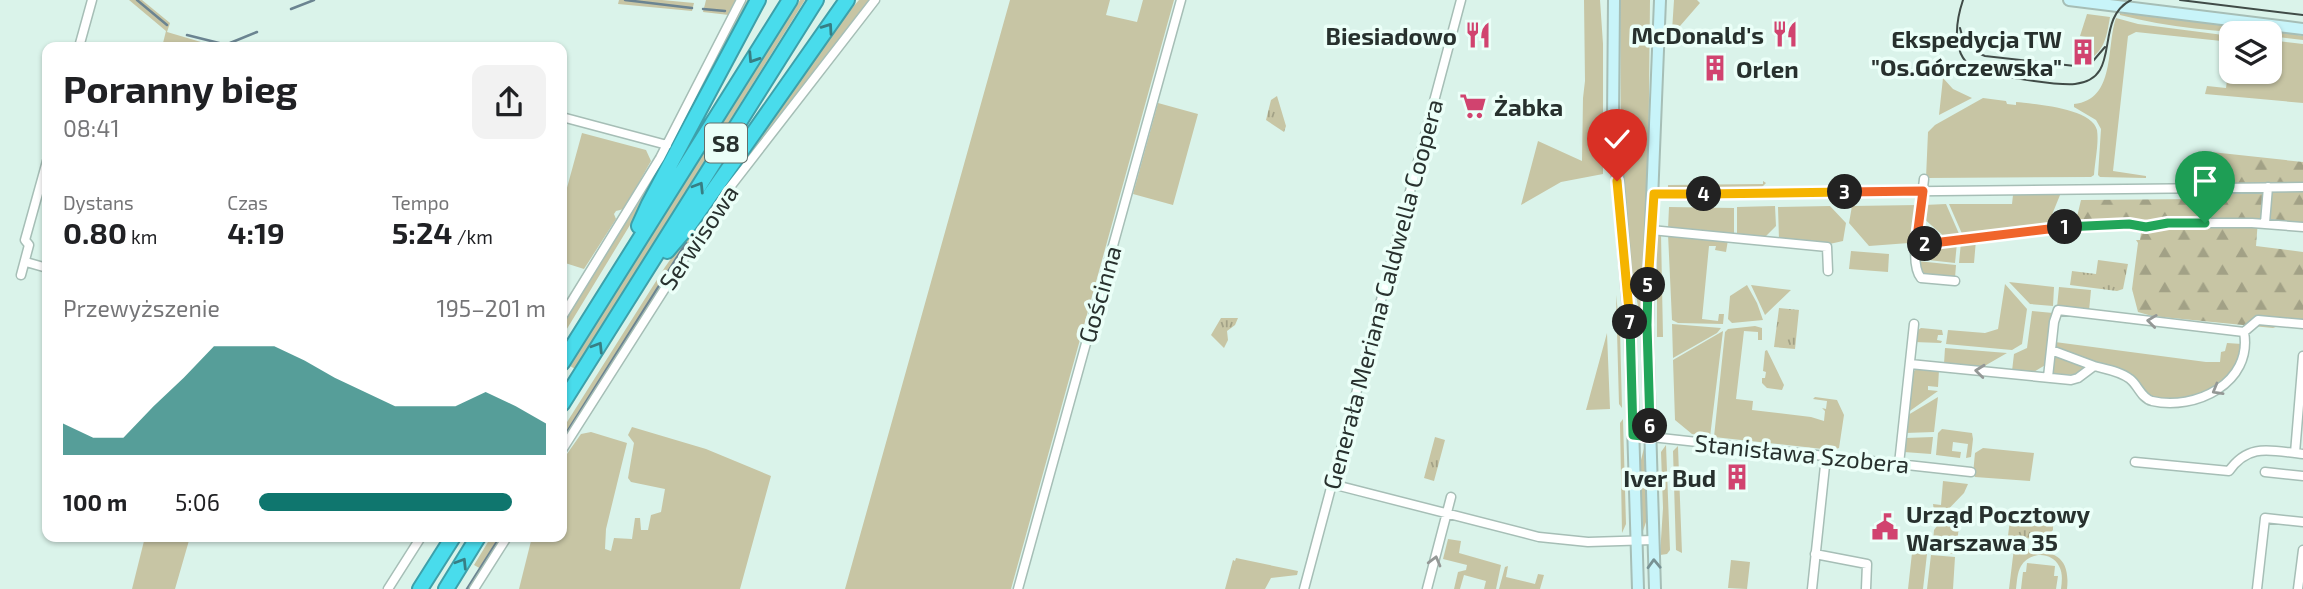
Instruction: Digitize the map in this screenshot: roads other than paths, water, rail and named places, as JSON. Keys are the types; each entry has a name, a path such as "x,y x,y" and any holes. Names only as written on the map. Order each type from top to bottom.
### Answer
{"highway":[{"path":"619,272 649,204 758,0"},
{"name":"S8","path":"567,355 790,0"},
{"name":"S8","path":"567,396 816,0"},
{"path":"636,286 689,225 847,0"},
{"path":"420,589 450,542"},
{"path":"446,589 475,542"}],"main road":[{"path":"1614,0 1613,120 1630,326 1638,589"},
{"path":"1655,589 1647,325 1660,0"},
{"path":"2069,0 2303,29"}],"street":[{"path":"80,42 92,0"},
{"path":"567,309 667,145 741,0"},
{"name":"Serwisowa","path":"567,442 727,191 875,0"},
{"name":"Gościnna","path":"1018,589 1181,0"},
{"name":"Generała Meriana Caldwella Coopera","path":"1304,589 1461,0"},
{"path":"567,118 667,145"},
{"path":"21,275 29,245 25,240 42,179"},
{"path":"1924,179 1915,267 1921,278 1955,281"},
{"path":"2265,223 2268,187"},
{"path":"1654,194 2303,187"},
{"path":"1916,245 2076,225 2129,224 2146,227 2192,222 2265,223 2303,227"},
{"path":"1651,230 1827,247 1828,271"},
{"path":"26,262 42,267"},
{"path":"2048,377 2058,310 2244,332"},
{"path":"2051,350 2129,377 2150,401 2182,404 2208,395 2234,377 2243,352 2244,332 2252,322 2258,320 2303,324"},
{"path":"1899,464 1914,324"},
{"path":"2135,462 2229,471 2244,454 2255,450 2299,454 2303,356"},
{"path":"1910,364 2078,379 2094,366"},
{"name":"Stanisława Szobera","path":"1633,435 1971,472"},
{"path":"1812,589 1826,456"},
{"path":"2265,472 2303,476"},
{"path":"1332,484 1521,533 1588,542 1653,540"},
{"path":"1427,589 1451,497"},
{"path":"2257,589 2265,518 2303,522"},
{"path":"388,589 418,542"},
{"path":"474,589 504,542"},
{"path":"2298,589 2303,550"},
{"path":"1815,554 1867,564 1866,589"}],"waterway":[{"path":"137,0 167,25"},
{"path":"291,9 314,0"},
{"path":"625,0 692,8"},
{"path":"703,9 725,11"},
{"path":"232,42 257,32"},
{"path":"187,35 215,42"},
{"path":"567,432 686,243"},
{"path":"467,589 497,542"}],"tram line":[{"path":"1963,0 1958,21 1958,43 1965,61 1973,68 1983,73 2065,84 2090,80 2099,72 2113,21 2119,9 2131,0"},
{"path":"2180,0 2303,15"},
{"path":"1960,28 1968,45 1985,56 2075,66 2093,61 2105,47"}],"place":[{"name":"McDonald's","path":"1785,34"},
{"name":"Biesiadowo","path":"1478,35"},
{"name":"Ekspedycja TW \"Os.Górczewska\"","path":"2083,52"},
{"name":"Orlen","path":"1715,68"},
{"name":"Żabka","path":"1473,106"},
{"name":"Iver Bud","path":"1737,477"},
{"name":"Urząd Pocztowy Warszawa 35","path":"1885,527"}]}
